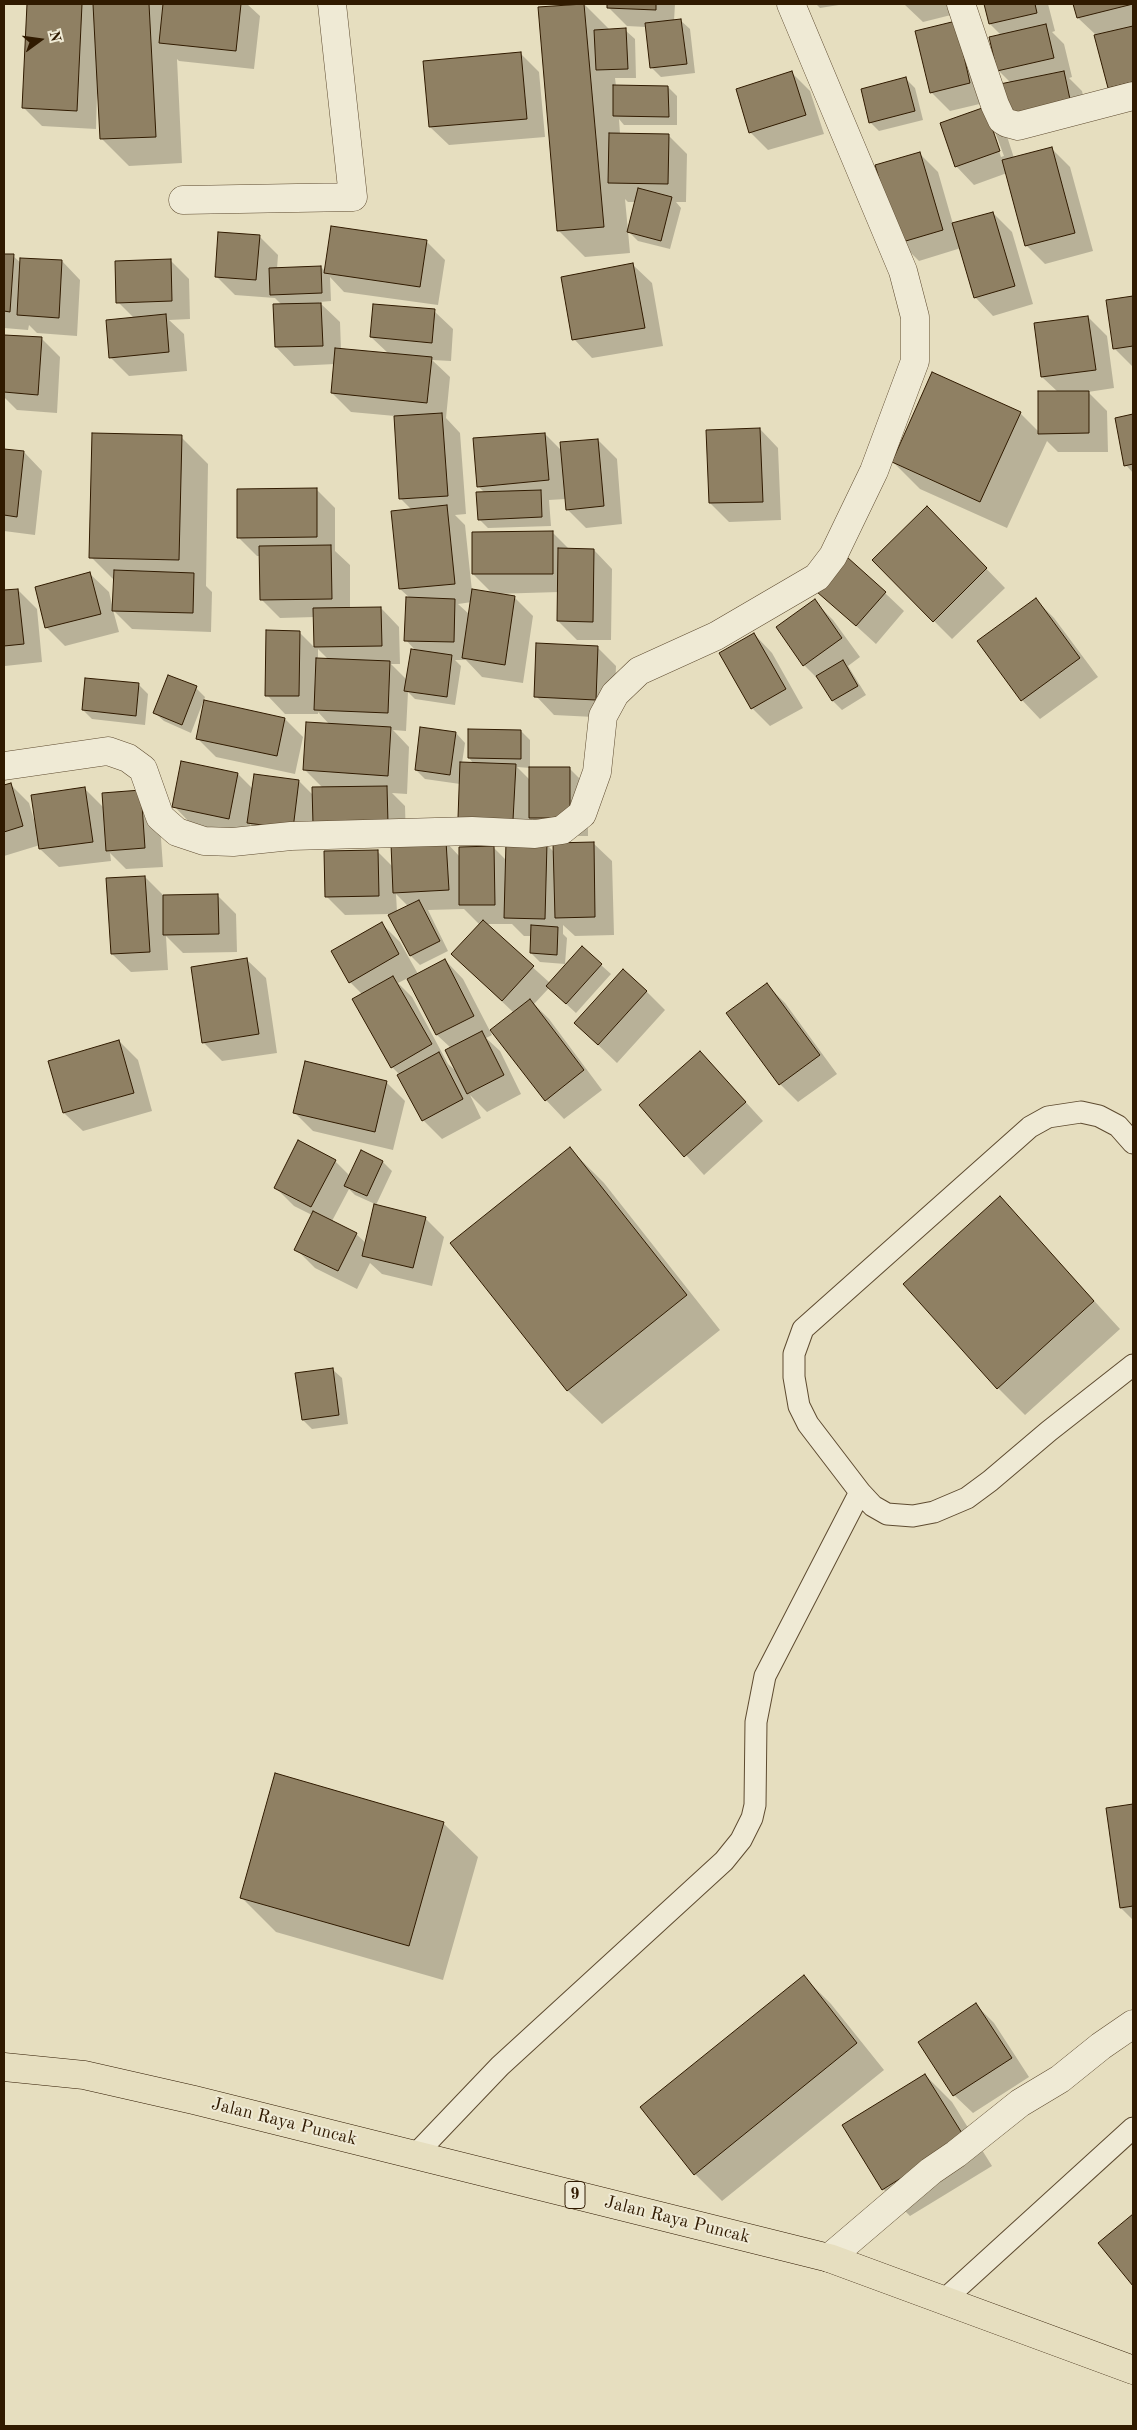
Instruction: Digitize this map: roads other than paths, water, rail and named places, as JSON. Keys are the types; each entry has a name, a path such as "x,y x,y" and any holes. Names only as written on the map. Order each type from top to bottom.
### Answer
{"highway":[{"name":"Jalan Raya Puncak","path":"4,2067 84,2075 194,2100 829,2258 1133,2370"}],"street":[{"path":"182,200 353,197 332,4"},
{"path":"4,766 108,751 128,758 143,769 160,817 177,832 204,841 233,842 291,836 472,831 535,834 562,830 582,814 597,772 603,716 615,694 639,671 716,636 817,577 833,556 874,471 915,361 915,317 903,271 791,4"},
{"path":"961,4 995,105 1002,120 1007,123 1018,126 1133,96"},
{"path":"829,2258 931,2171 956,2154 1020,2103 1060,2079 1101,2046 1133,2024"}],"lane":[{"path":"1133,1143 1118,1126 1099,1116 1081,1112 1048,1117 1030,1127 802,1330 794,1354 794,1377 799,1406 808,1424 860,1492 874,1506 887,1514 913,1516 934,1512 967,1498 990,1482 1133,1365"},
{"path":"415,2155 500,2066 724,1861 741,1840 752,1818 755,1804 756,1722 765,1676 860,1492"},
{"path":"944,2300 1133,2128"}]}
